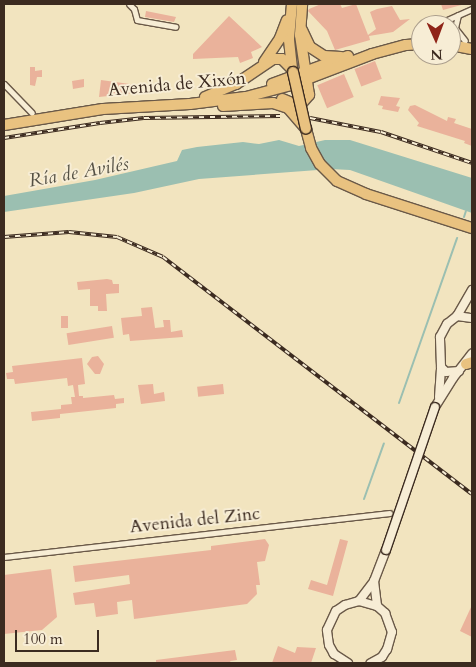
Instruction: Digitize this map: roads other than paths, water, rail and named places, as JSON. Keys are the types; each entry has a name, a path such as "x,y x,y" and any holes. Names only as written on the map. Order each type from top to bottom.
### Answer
{"highway":[{"path":"246,96 275,97 292,103 302,103 309,95 300,35 302,4"},
{"path":"260,66 280,38 291,8"},
{"path":"291,8 289,40 293,70 311,148 320,164 330,175 349,187 472,228"},
{"path":"300,23 310,47 324,56 345,57"},
{"path":"406,42 411,41"},
{"path":"406,42 411,43"},
{"name":"Avenida de Xixón","path":"4,118 116,101 204,97 266,86 306,76 345,57 374,46 406,42"},
{"name":"Avenida de Xixón","path":"4,125 103,109 190,104 246,96 406,42"},
{"path":"204,97 236,84 260,66 277,58 285,61 293,70"},
{"path":"190,104 203,106 279,105 293,112 306,129"}],"main road":[{"path":"359,601 374,581 437,404 441,367 440,337 447,324 457,316 472,290"},
{"path":"457,316 472,318"},
{"path":"437,404 466,366 472,354"},
{"path":"441,367 446,372 466,366"},
{"path":"371,663 382,657 391,641 390,623 377,606 374,581"},
{"path":"344,662 329,645 327,630 330,620 336,611 345,605 359,601 377,606"}],"street":[{"path":"129,4 134,10 137,20 175,27"},
{"path":"458,15 472,9"},
{"path":"461,35 471,46"},
{"path":"4,84 32,114"},
{"name":"Avenida del Zinc","path":"4,557 389,513"}],"waterway":[{"path":"464,217 466,211"},
{"path":"399,403 457,238"},
{"path":"364,499 384,443"}],"railway":[{"path":"4,138 144,118 280,116"},
{"path":"310,118 381,132 472,163"},
{"path":"4,237 69,232 117,237 163,257 472,494"}],"water label":[{"name":"Ría de Avilés","path":"79,173"}]}
